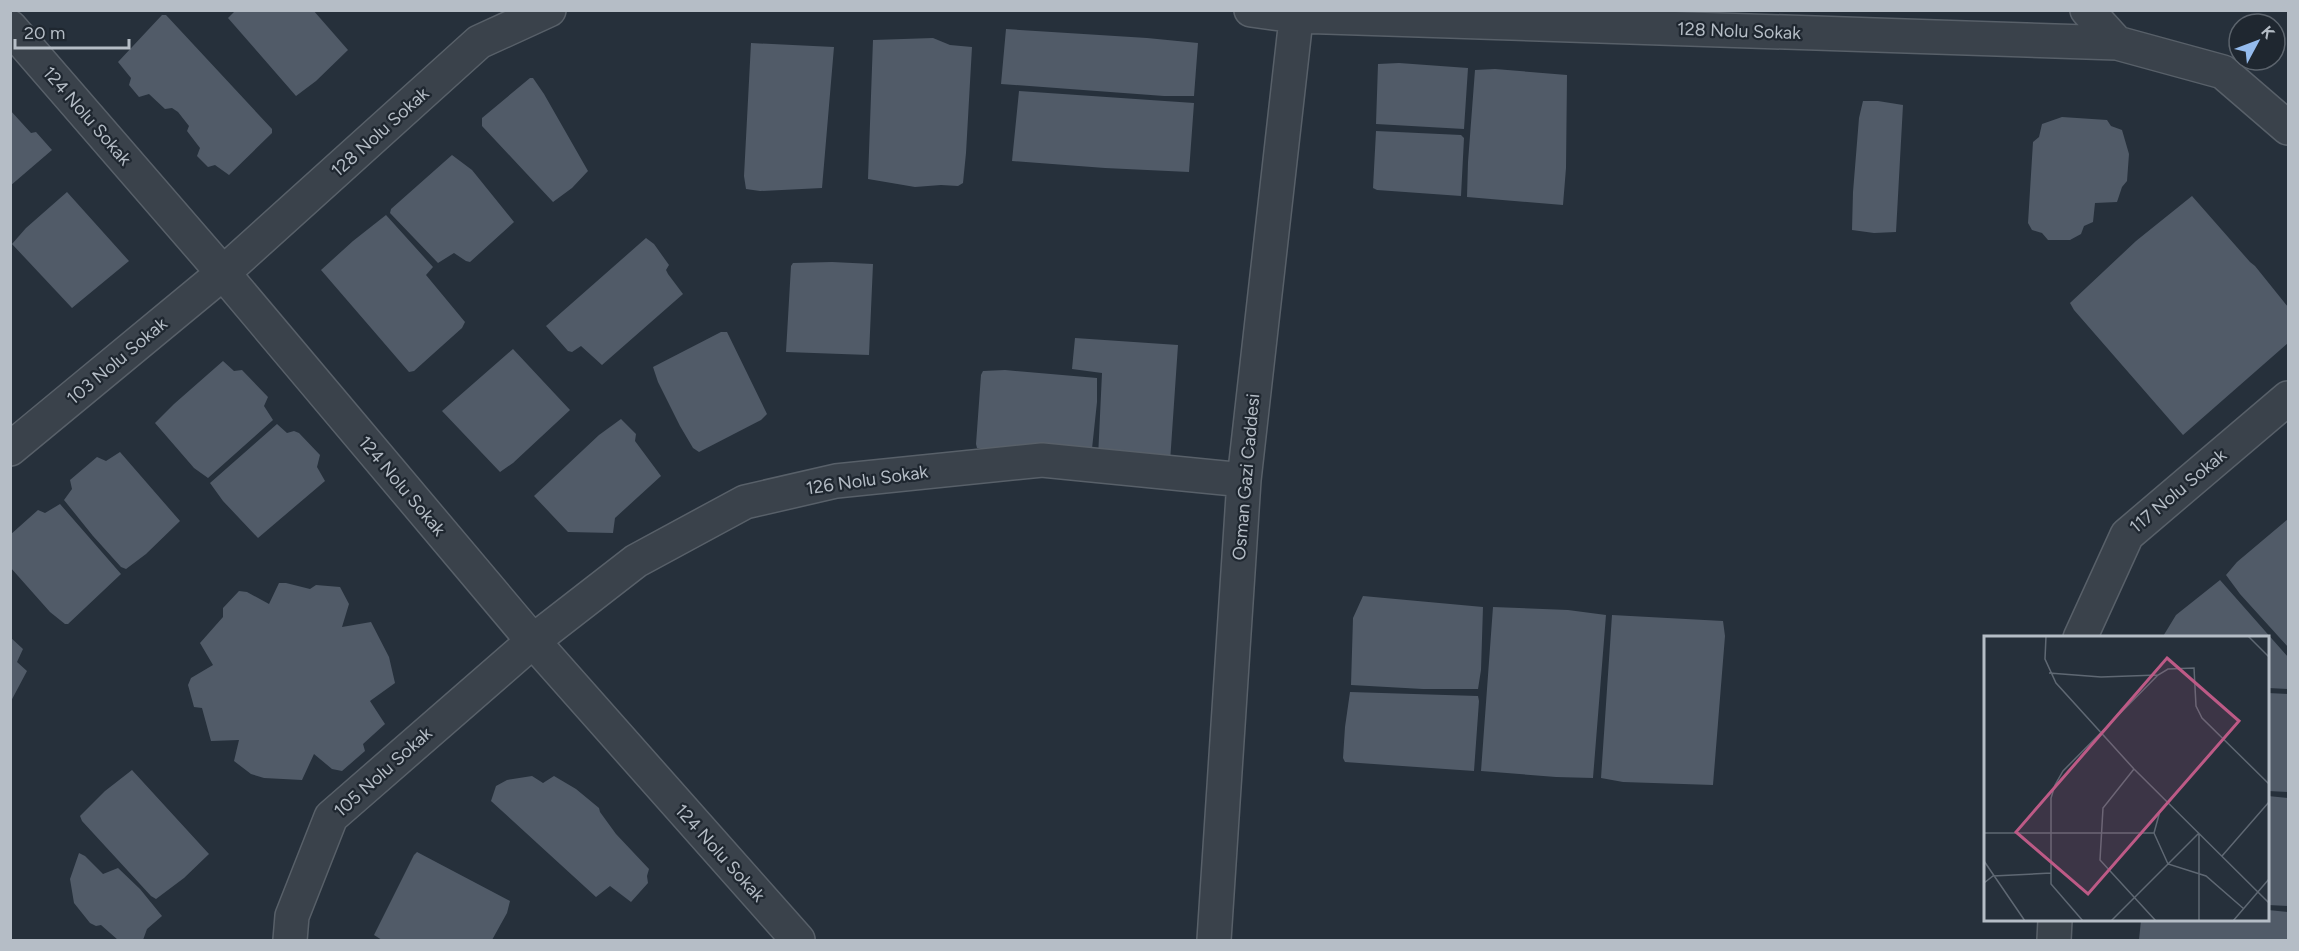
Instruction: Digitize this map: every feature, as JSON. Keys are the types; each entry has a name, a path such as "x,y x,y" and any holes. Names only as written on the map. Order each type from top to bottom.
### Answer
{"street":[{"name":"128 Nolu Sokak","path":"223,273 479,42 549,10"},
{"name":"128 Nolu Sokak","path":"1251,10 2117,43 2223,72 2289,128"},
{"path":"2087,10 2117,43"},
{"name":"Osman Gazi Caddesi","path":"1214,940 1244,480 1296,13"},
{"name":"124 Nolu Sokak","path":"10,27 223,273 533,641 798,940"},
{"name":"103 Nolu Sokak","path":"10,449 223,273"},
{"name":"117 Nolu Sokak","path":"2081,636 2127,534 2289,398"},
{"name":"126 Nolu Sokak","path":"533,641 636,561 745,502 836,481 1042,460 1244,480"},
{"name":"105 Nolu Sokak","path":"290,940 291,916 331,817 533,641"},
{"path":"2054,940 2055,921"}],"building":[{"path":"236,10 313,10 348,50 316,81 296,96 228,18"},
{"path":"162,15 166,15 272,129 272,133 229,175 215,165 208,167 197,156 200,148 187,131 189,126 178,112 172,108 165,109 149,94 139,97 129,85 131,78 118,62"},
{"path":"1006,29 1198,43 1194,96 1164,96 1001,84"},
{"path":"933,38 950,45 972,47 963,183 958,186 915,187 868,179 873,40"},
{"path":"751,43 834,47 822,188 760,191 746,189 744,176"},
{"path":"1399,63 1468,68 1464,129 1376,124 1378,64"},
{"path":"1495,69 1567,75 1566,168 1563,205 1467,197 1475,70"},
{"path":"530,78 533,78 544,94 588,171 572,188 553,202 482,126 482,118"},
{"path":"1019,91 1194,103 1189,172 1012,161"},
{"path":"1863,101 1903,105 1896,232 1874,233 1852,230 1859,118"},
{"path":"10,110 31,133 36,132 52,150 10,186"},
{"path":"2062,117 2107,120 2111,126 2122,130 2129,154 2127,181 2122,187 2117,202 2095,203 2093,222 2084,226 2081,234 2070,240 2048,240 2042,233 2032,230 2028,223 2033,142 2039,137 2042,124"},
{"path":"1376,131 1461,135 1464,138 1461,196 1373,188"},
{"path":"452,155 472,170 514,222 470,262 454,253 438,263 390,213 391,209"},
{"path":"67,192 129,261 72,308 12,244 26,228"},
{"path":"2192,196 2255,266 2288,307 2288,343 2183,435 2070,303 2136,241"},
{"path":"386,215 433,267 426,275 465,322 462,328 414,371 409,372 321,270"},
{"path":"646,238 654,244 669,265 666,270 683,294 602,365 581,346 572,352 568,351 546,326"},
{"path":"793,263 873,264 869,355 786,352 791,266"},
{"path":"721,332 727,332 767,414 761,420 699,452 693,448 680,426 653,367"},
{"path":"1075,338 1178,345 1170,462 1098,458 1102,373 1072,369"},
{"path":"513,349 570,410 513,463 500,472 442,411"},
{"path":"223,361 234,371 242,370 268,397 264,406 273,420 208,478 194,468 155,423"},
{"path":"1005,370 1097,378 1091,458 977,448 981,375 983,371"},
{"path":"621,419 636,434 635,441 661,476 615,518 613,533 568,532 534,496 599,435"},
{"path":"277,424 287,433 294,431 299,433 320,455 317,467 325,481 258,538 223,501 210,483"},
{"path":"120,452 180,521 146,554 126,569 121,567 93,536 64,500 72,489 70,480 97,457 106,461"},
{"path":"60,504 121,574 68,624 50,612 10,567 10,535 38,510 45,513"},
{"path":"2288,519 2288,647 2226,575 2237,562"},
{"path":"2220,580 2288,657 2288,689 2269,688 2269,636 2163,636 2176,615"},
{"path":"279,583 310,589 316,585 340,587 349,604 342,627 371,622 389,657 395,683 370,701 385,724 363,744 365,751 342,771 332,769 314,754 302,780 264,778 251,774 234,761 239,740 211,741 202,708 194,707 188,685 191,678 213,665 200,643 223,617 223,608 239,591 247,592 269,604"},
{"path":"1363,596 1483,607 1481,670 1478,689 1351,685 1353,618"},
{"path":"1493,607 1568,610 1606,615 1593,778 1481,771"},
{"path":"1612,615 1723,621 1725,636 1713,785 1623,782 1601,778"},
{"path":"10,637 23,649 17,662 27,671 10,703"},
{"path":"1350,692 1478,696 1474,771 1345,762 1343,758 1345,727"},
{"path":"2269,693 2288,694 2288,792 2269,791"},
{"path":"132,770 209,854 184,878 156,899 82,821 80,816 105,791"},
{"path":"532,776 543,783 554,776 576,789 599,808 616,834 649,869 648,883 631,902 610,886 596,897 491,801 496,786 507,780"},
{"path":"2269,796 2288,798 2288,906 2269,905"},
{"path":"417,852 510,901 507,913 492,940 382,940 374,935"},
{"path":"79,853 103,874 118,868 140,889 162,916 147,929 143,940 118,940 101,925 96,926 90,923 74,903 70,879"},
{"path":"2269,910 2288,912 2288,940 2139,940 2141,921 2269,921"}]}
